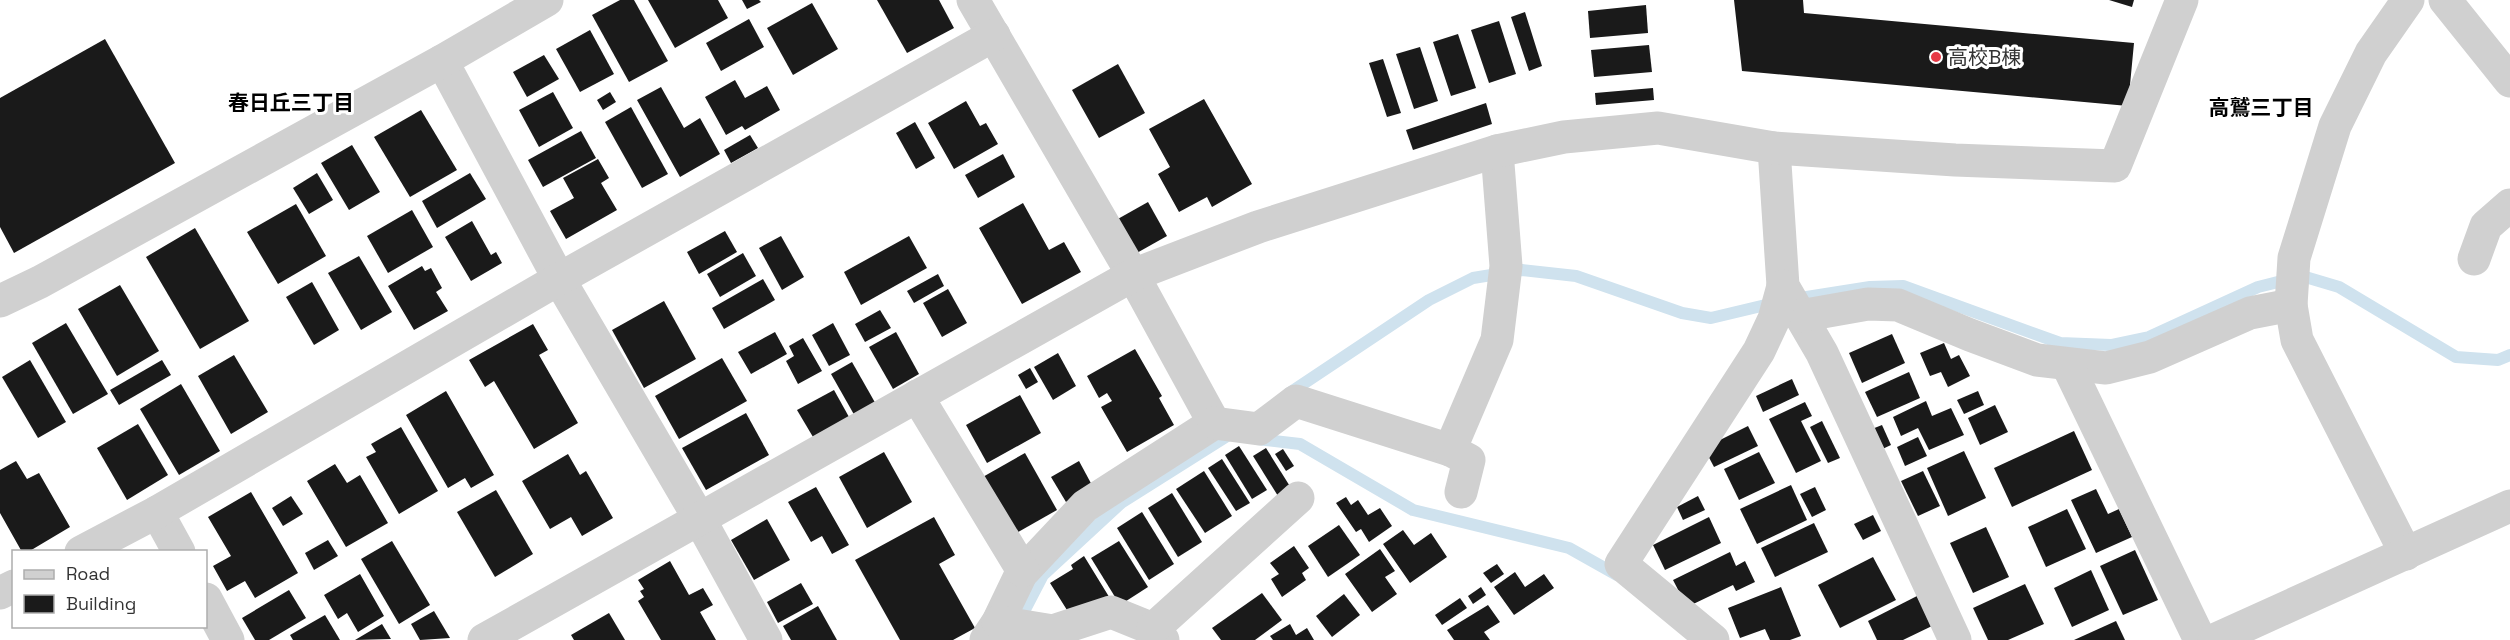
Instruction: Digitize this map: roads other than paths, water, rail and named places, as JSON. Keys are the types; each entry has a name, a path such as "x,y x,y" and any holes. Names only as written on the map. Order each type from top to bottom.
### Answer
{"street":[{"path":"0,301 40,282 442,61 547,0"},
{"path":"973,0 1133,275 1214,423"},
{"path":"484,640 1133,275 1258,227 1497,152 1564,137 1659,128 1774,148 1955,160 2115,166 2182,0"},
{"path":"2406,554 2296,340 2290,305 2294,258 2335,126 2371,53 2408,0"},
{"path":"2445,0 2510,81"},
{"path":"85,550 157,512 559,279 994,35"},
{"path":"442,61 559,279 699,518 766,640"},
{"path":"1713,640 1621,564 1759,351 1774,319 1783,286 1774,148"},
{"path":"1450,450 1497,340 1506,266 1497,152"},
{"path":"2474,259 2486,226 2510,205"},
{"path":"1783,286 1822,353 1955,640"},
{"path":"1800,316 1868,304 1898,305 2037,360 2106,368 2150,357 2250,313 2290,305"},
{"path":"2067,363 2200,640"},
{"path":"917,396 1023,572"},
{"path":"1298,498 1158,635 1111,612 1053,631 992,631 1023,572 1085,506 1214,423 1259,429 1296,401 1450,450 1469,460 1461,492"},
{"path":"2214,640 2510,506"},
{"path":"157,512 178,550"},
{"path":"207,601 228,640"}],"waterway":[{"path":"1288,394 1429,300 1473,278 1522,270 1576,276 1682,313 1711,318 1774,303"},
{"path":"1794,299 1870,287 1903,286 2060,343 2111,345 2149,337 2258,287 2302,276 2339,287 2456,357 2498,360 2510,355"},
{"path":"1018,623 1043,575 1121,503 1232,433"},
{"path":"1257,439 1300,444 1413,510 1569,548 1617,575"}],"place":[{"name":"高校B棟","path":"1936,57"}],"district":[{"name":"春日丘三丁目","path":"291,103"},
{"name":"高鷲三丁目","path":"2261,108"}]}
